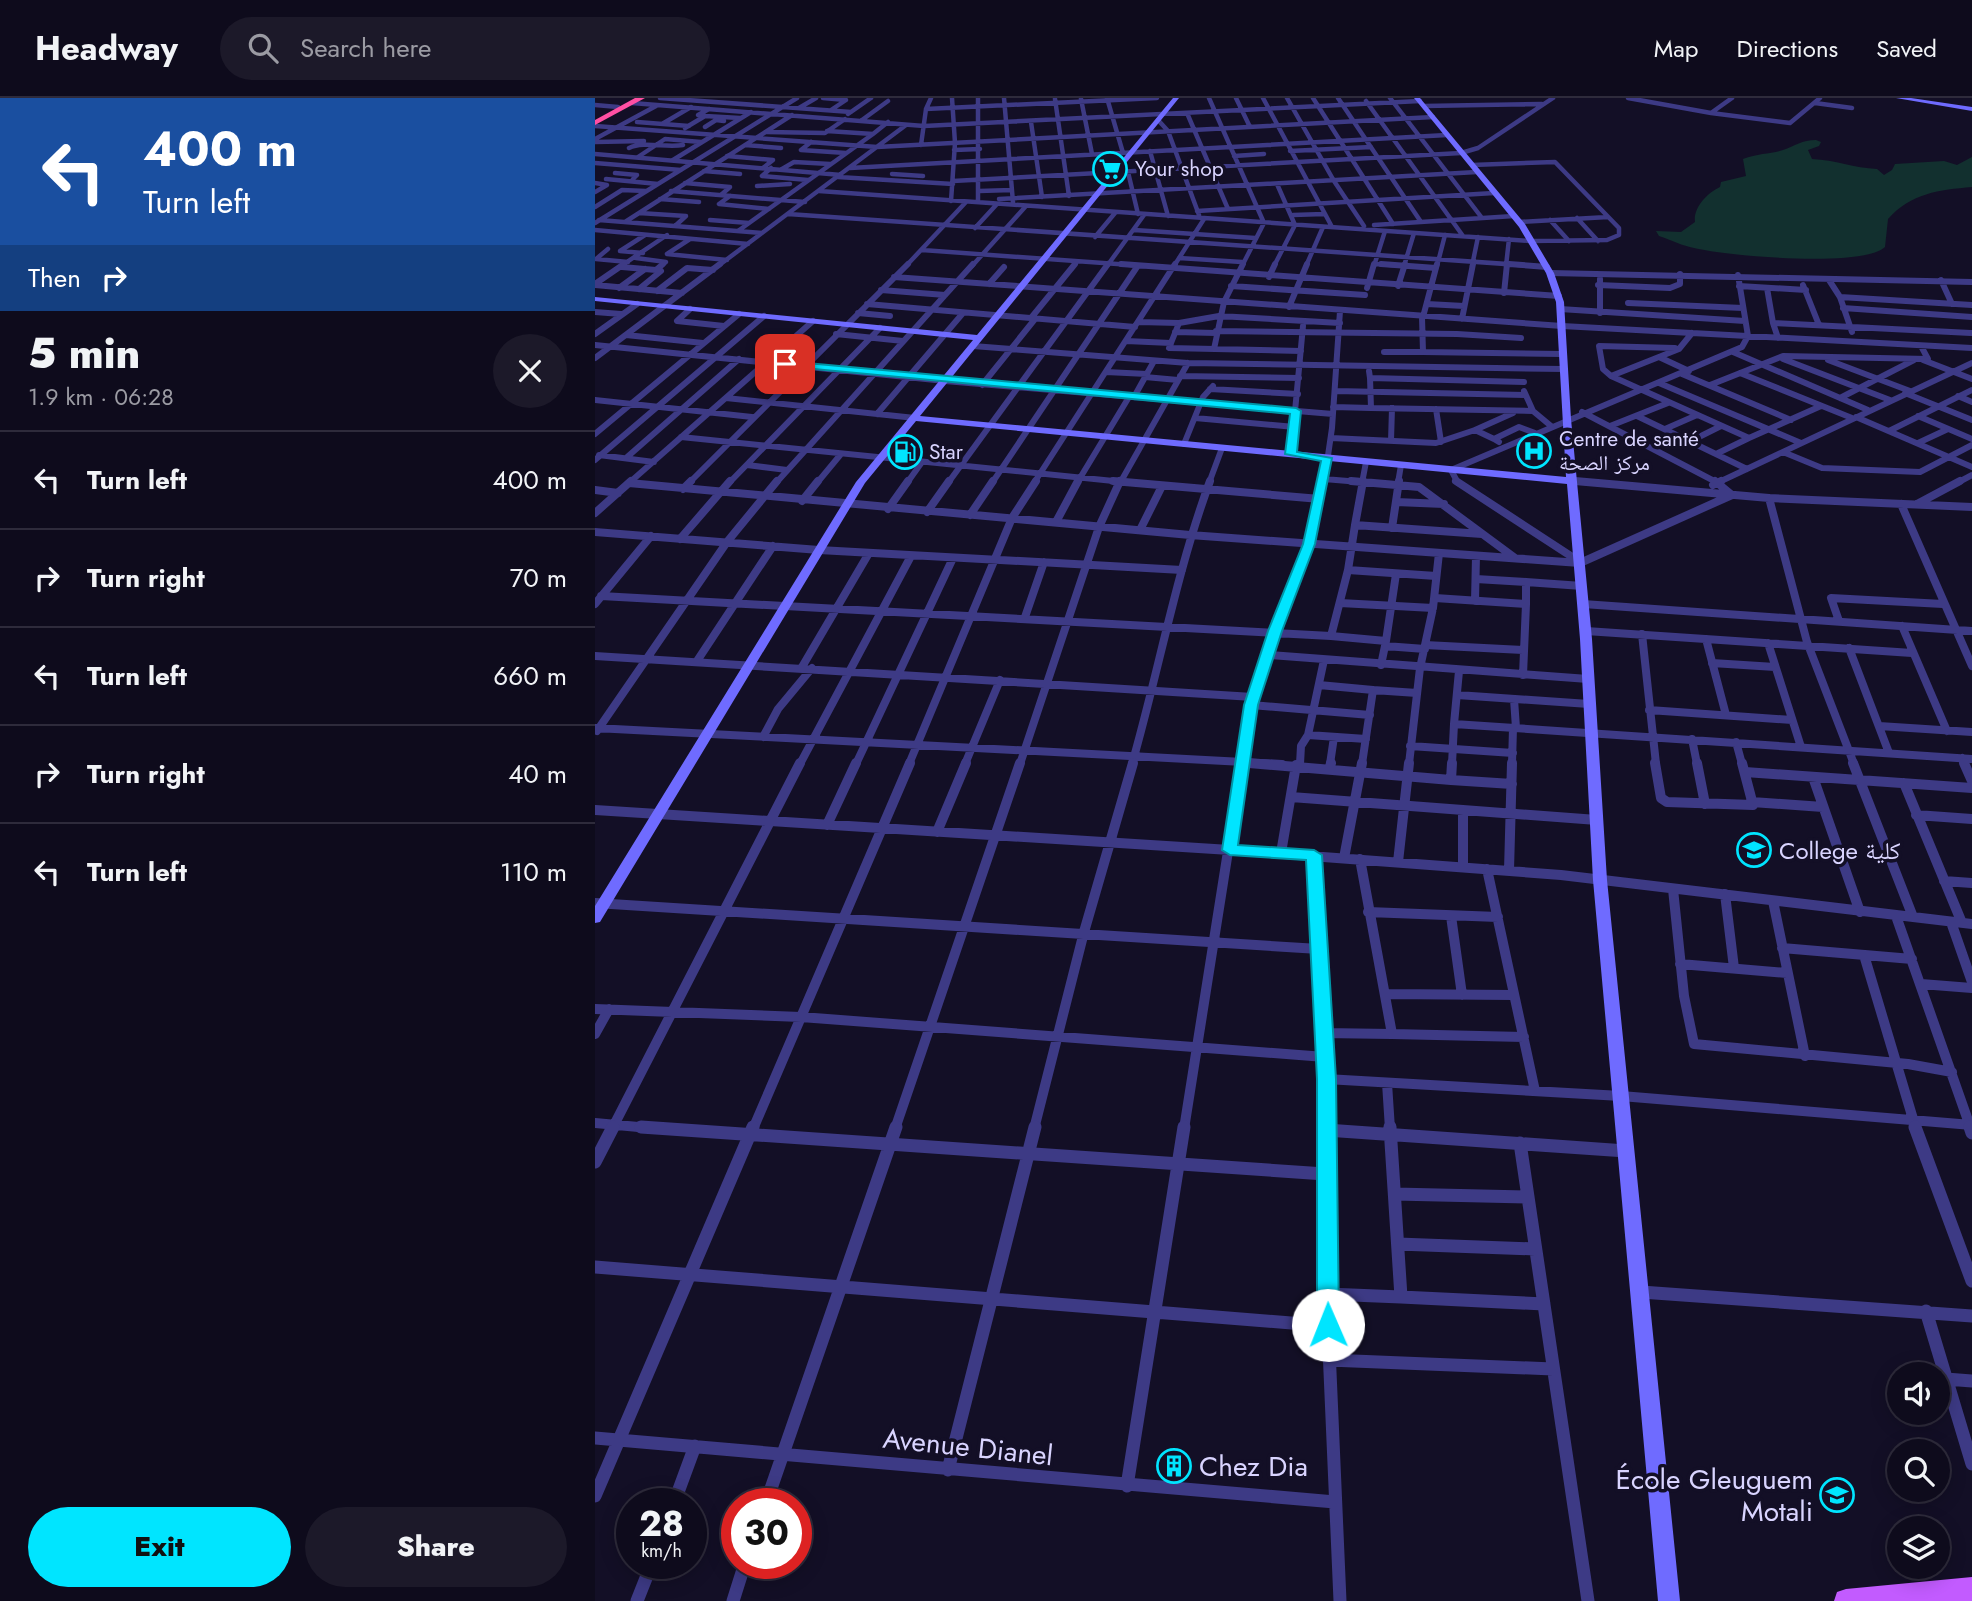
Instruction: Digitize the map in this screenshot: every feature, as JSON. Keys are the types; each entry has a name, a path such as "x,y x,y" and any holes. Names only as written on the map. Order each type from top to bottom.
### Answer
{"highway":[{"path":"595,123 618,107 642,98"},
{"path":"595,123 633,100"}],"main road":[{"path":"1853,1600 1972,1589"}],"street":[{"path":"660,98 851,112"},
{"path":"723,98 698,115 741,118"},
{"path":"733,103 742,98 761,99 753,104"},
{"path":"763,105 775,98"},
{"path":"800,108 816,98"},
{"path":"821,110 828,105 818,103 826,98 847,99"},
{"path":"821,143 843,119 870,98"},
{"path":"922,145 926,109 931,98"},
{"path":"951,201 955,143 952,98"},
{"path":"978,98 978,200"},
{"path":"1004,98 1013,202"},
{"path":"1029,98 1030,104"},
{"path":"926,109 1157,98"},
{"path":"595,918 600,903 659,814 785,604 847,505 881,457 1065,235 1127,153 1176,98"},
{"path":"1209,98 1264,223 1224,302 1213,349"},
{"path":"1236,98 1250,127"},
{"path":"1263,98 1332,228"},
{"path":"1287,98 1322,161 1364,226"},
{"path":"1313,98 1393,224"},
{"path":"1338,98 1421,222"},
{"path":"1364,98 1463,236"},
{"path":"1470,98 1475,105"},
{"path":"595,153 782,169 927,187 1011,178 1461,153 1478,148 1553,98"},
{"path":"1628,98 1788,123 1820,98"},
{"path":"1711,113 1732,98"},
{"path":"1837,106 1845,98"},
{"path":"1899,98 1972,109"},
{"path":"831,110 847,99"},
{"path":"1108,99 1117,134 1127,153"},
{"path":"1131,99 1135,116"},
{"path":"1146,99 1168,131 1202,219"},
{"path":"633,100 659,105 923,126 1128,116 1158,117 1187,113 1368,104 1392,100 1423,105 1543,104"},
{"path":"597,221 795,100 809,102"},
{"path":"1081,100 1089,136 1091,174"},
{"path":"1392,100 1431,155 1482,218"},
{"path":"862,120 888,101"},
{"path":"1055,101 1069,196"},
{"path":"1815,103 1852,108"},
{"path":"595,105 618,107"},
{"path":"595,142 604,134 659,105"},
{"path":"595,123 650,130 877,147 1405,119 1423,105"},
{"path":"1423,105 1517,219 1549,270 1559,303 1566,419 1582,586 1600,880 1669,1601"},
{"path":"661,124 691,107"},
{"path":"647,111 679,114"},
{"path":"673,160 752,112"},
{"path":"1187,113 1228,209"},
{"path":"625,222 792,115"},
{"path":"679,132 705,116"},
{"path":"1128,116 1134,133"},
{"path":"801,141 825,117"},
{"path":"705,127 716,120 735,122"},
{"path":"782,121 865,139"},
{"path":"1031,121 1042,197"},
{"path":"627,122 724,129"},
{"path":"737,231 888,122"},
{"path":"595,358 906,125"},
{"path":"771,128 814,127"},
{"path":"766,132 804,132 814,127"},
{"path":"831,131 881,128"},
{"path":"621,148 650,130"},
{"path":"663,141 658,138 669,131"},
{"path":"831,131 873,134"},
{"path":"604,134 663,141 701,142"},
{"path":"850,168 923,170 953,162 1447,135"},
{"path":"595,142 636,138"},
{"path":"638,157 663,141"},
{"path":"765,159 791,141"},
{"path":"595,142 621,148 683,153"},
{"path":"812,142 800,150 846,153"},
{"path":"744,145 781,148"},
{"path":"1259,145 1264,154"},
{"path":"650,149 696,146"},
{"path":"888,196 899,146"},
{"path":"1290,151 1371,147"},
{"path":"595,170 629,148"},
{"path":"954,150 979,149"},
{"path":"736,150 772,154"},
{"path":"782,169 808,151"},
{"path":"1150,151 1168,216"},
{"path":"1234,156 1264,154 1276,157 1279,163"},
{"path":"727,156 773,160 763,168"},
{"path":"801,156 839,159"},
{"path":"794,162 831,164"},
{"path":"683,489 766,403 922,250 964,202 1013,202 1025,206 1083,211 1529,241 1598,241 1619,235 1619,228 1555,162 1447,174 1042,197 1013,202 997,204 964,202 921,199 819,191"},
{"path":"595,163 681,170"},
{"path":"598,183 627,166"},
{"path":"627,174 638,167"},
{"path":"724,186 751,167"},
{"path":"771,168 761,176 808,180"},
{"path":"639,182 661,169"},
{"path":"892,170 923,170 953,183"},
{"path":"704,171 740,174"},
{"path":"927,512 1134,230 1141,215 1128,172"},
{"path":"615,173 637,176 630,181"},
{"path":"741,197 769,177"},
{"path":"607,179 659,184"},
{"path":"595,192 607,184 598,183"},
{"path":"685,183 730,188 720,195"},
{"path":"1269,276 1295,225 1293,215 1277,184"},
{"path":"754,188 802,185"},
{"path":"921,199 927,187"},
{"path":"754,188 790,193"},
{"path":"595,208 625,190 672,191 805,202"},
{"path":"979,191 1012,190"},
{"path":"595,192 616,194"},
{"path":"1197,211 1494,193"},
{"path":"680,216 709,194"},
{"path":"730,196 719,205 769,209"},
{"path":"659,199 699,202"},
{"path":"975,228 997,204"},
{"path":"699,228 728,206"},
{"path":"596,730 727,542 804,450 1025,206"},
{"path":"595,208 617,210"},
{"path":"595,285 666,236 687,217 638,213"},
{"path":"1095,237 1115,213"},
{"path":"788,214 1601,273 1972,282"},
{"path":"1293,215 1324,214"},
{"path":"1342,228 1482,218 1551,220 1608,217"},
{"path":"1577,218 1598,241"},
{"path":"595,1496 974,614 1012,518 1195,234 1202,219"},
{"path":"710,220 749,223"},
{"path":"1551,220 1569,241"},
{"path":"597,221 762,233"},
{"path":"1289,307 1323,227"},
{"path":"595,230 748,244"},
{"path":"1134,230 1255,238"},
{"path":"595,240 609,231"},
{"path":"1358,312 1385,231"},
{"path":"1398,286 1414,233"},
{"path":"620,251 645,234"},
{"path":"1423,352 1423,317 1445,235"},
{"path":"1458,353 1459,319 1478,237"},
{"path":"659,260 690,239"},
{"path":"1504,293 1509,239"},
{"path":"700,246 708,240"},
{"path":"704,258 725,242"},
{"path":"595,248 643,253"},
{"path":"608,249 596,258 628,262"},
{"path":"922,250 1504,293 1601,313 1745,321"},
{"path":"667,254 727,260"},
{"path":"689,255 682,266 713,270"},
{"path":"635,258 666,262 656,271"},
{"path":"1179,258 1242,262"},
{"path":"596,266 604,260"},
{"path":"982,385 1076,263"},
{"path":"1375,264 1436,268"},
{"path":"621,267 662,272 639,289"},
{"path":"989,285 1004,267"},
{"path":"970,515 1137,267"},
{"path":"657,291 687,268"},
{"path":"619,288 645,269"},
{"path":"1601,273 1598,285 1601,313"},
{"path":"1598,285 1677,287 1680,274"},
{"path":"1451,470 1582,412 1640,391 1742,347 1748,336 1738,275"},
{"path":"894,277 1423,317 1972,348"},
{"path":"1800,279 1819,325"},
{"path":"1829,280 1840,297 1856,342"},
{"path":"1941,280 1952,304"},
{"path":"595,285 682,293"},
{"path":"1231,286 1365,295"},
{"path":"1625,286 1630,330"},
{"path":"1739,286 1806,290"},
{"path":"1653,288 1656,305"},
{"path":"1767,288 1778,338"},
{"path":"881,290 945,295"},
{"path":"1327,309 1329,293"},
{"path":"1840,297 1972,305"},
{"path":"1868,298 1880,328"},
{"path":"595,299 946,335 1009,350 1115,359 1188,363 1523,368 1562,362"},
{"path":"1628,303 1743,308"},
{"path":"595,334 636,304"},
{"path":"867,304 1099,324 1179,323 1219,316 1339,323"},
{"path":"1427,304 1464,306"},
{"path":"680,538 720,492 899,307"},
{"path":"1291,454 1305,308"},
{"path":"1843,308 1972,317"},
{"path":"690,309 677,321 745,332"},
{"path":"1127,1486 1252,701 1275,631 1309,544 1320,499 1331,438 1340,311"},
{"path":"595,312 621,314"},
{"path":"1902,312 1911,330"},
{"path":"858,313 890,316"},
{"path":"877,414 963,313"},
{"path":"1376,313 1385,366"},
{"path":"595,434 739,314"},
{"path":"597,456 622,438 764,316"},
{"path":"1961,316 1972,334"},
{"path":"1262,331 1265,318"},
{"path":"595,513 813,321"},
{"path":"1165,362 1179,323"},
{"path":"1519,323 1525,395 1533,411 1551,426"},
{"path":"1773,323 1972,334"},
{"path":"1235,363 1244,331"},
{"path":"1640,331 1641,346"},
{"path":"1175,332 1423,333 1521,338"},
{"path":"1611,376 1679,349 1692,333"},
{"path":"836,334 903,341"},
{"path":"626,335 703,343"},
{"path":"1126,341 1213,349 1301,351"},
{"path":"1846,342 1854,358"},
{"path":"595,345 982,385 1296,411 1371,408 1533,411"},
{"path":"1679,349 1599,346 1603,369 1611,376 1749,438"},
{"path":"1921,346 1928,357 1923,360"},
{"path":"1384,352 1521,354 1562,362"},
{"path":"1441,352 1451,410"},
{"path":"1733,352 1868,410"},
{"path":"1659,357 1710,385 1791,420"},
{"path":"1780,357 1890,400"},
{"path":"1710,385 1780,357 1923,360 1972,379"},
{"path":"1821,357 1972,420"},
{"path":"626,458 739,359"},
{"path":"1840,398 1915,360"},
{"path":"1056,522 1103,436 1154,361"},
{"path":"771,1488 931,1027 1099,527 1120,482 1188,363"},
{"path":"1697,492 1972,363"},
{"path":"1369,366 1371,408"},
{"path":"1106,372 1179,378 1299,378"},
{"path":"1740,373 1889,431 1972,467"},
{"path":"1184,444 1201,403 1214,386 1213,377"},
{"path":"1267,393 1269,377"},
{"path":"1370,378 1524,382"},
{"path":"1779,388 1795,379"},
{"path":"1659,383 1801,443"},
{"path":"1210,389 1298,394"},
{"path":"1889,431 1972,390"},
{"path":"1335,391 1525,395"},
{"path":"1958,396 1972,401"},
{"path":"726,398 1697,492 1769,498 1971,506"},
{"path":"595,400 752,417"},
{"path":"1610,426 1668,403"},
{"path":"1716,454 1821,406"},
{"path":"1391,441 1392,408"},
{"path":"1436,409 1441,442"},
{"path":"1331,438 1441,442 1518,410"},
{"path":"1582,412 1718,482 1732,495"},
{"path":"1665,429 1697,415"},
{"path":"1637,416 1747,469"},
{"path":"1918,416 1972,439"},
{"path":"1195,418 1295,427"},
{"path":"1691,441 1721,426"},
{"path":"1494,439 1519,427 1535,433"},
{"path":"1918,443 1948,429"},
{"path":"1475,430 1505,446"},
{"path":"681,437 1080,479 1320,499"},
{"path":"622,438 644,441"},
{"path":"1783,452 1822,468 1912,472 1924,471 1972,444"},
{"path":"948,1470 1060,1037 1084,932 1112,843 1154,689 1190,535 1222,448"},
{"path":"802,500 841,454"},
{"path":"597,456 654,461"},
{"path":"888,509 922,462"},
{"path":"1331,636 1348,570 1366,462"},
{"path":"747,465 787,470"},
{"path":"1392,528 1401,465"},
{"path":"1451,470 1455,482 1580,563"},
{"path":"1915,505 1972,475"},
{"path":"1324,479 1419,487 1515,558"},
{"path":"629,483 1190,535 1580,563 1732,495"},
{"path":"1140,530 1162,486"},
{"path":"595,490 618,493"},
{"path":"1769,498 1808,645 1846,750 1913,917"},
{"path":"1396,502 1444,504"},
{"path":"1901,504 1954,630 1971,662"},
{"path":"1356,525 1483,534"},
{"path":"595,531 819,550 1182,570"},
{"path":"595,604 651,536"},
{"path":"698,661 773,546"},
{"path":"802,667 869,553"},
{"path":"1398,862 1420,668 1434,603 1439,553"},
{"path":"595,1162 812,740 911,556"},
{"path":"1475,601 1476,556"},
{"path":"827,825 930,612 953,558"},
{"path":"1025,617 1044,562"},
{"path":"1348,570 1436,576"},
{"path":"1381,665 1396,574"},
{"path":"1476,579 1582,586"},
{"path":"1523,676 1526,582"},
{"path":"595,586 609,587"},
{"path":"601,596 1275,631 1425,647 1523,650"},
{"path":"1839,621 1831,598 1943,604"},
{"path":"1340,603 1392,606 1475,601 1526,604"},
{"path":"1583,604 1972,631"},
{"path":"1902,626 1947,731"},
{"path":"1585,631 1912,653"},
{"path":"1642,634 1651,736 1661,798 1667,802 1753,805 1736,743"},
{"path":"1706,639 1726,715"},
{"path":"1767,643 1801,747"},
{"path":"1849,649 1889,753"},
{"path":"1269,655 1588,679"},
{"path":"595,656 1154,689 1252,701 1313,712 1370,715"},
{"path":"1281,853 1302,742 1308,735 1324,660"},
{"path":"1712,663 1775,667"},
{"path":"763,737 778,709 812,668"},
{"path":"1451,780 1459,671"},
{"path":"937,832 1000,680"},
{"path":"1319,685 1417,693"},
{"path":"1344,858 1356,803 1373,690"},
{"path":"1457,695 1590,704"},
{"path":"1509,870 1514,699"},
{"path":"1649,710 1792,720"},
{"path":"1454,724 1967,758 1972,781"},
{"path":"1878,726 1972,732"},
{"path":"596,730 1298,765 1513,784"},
{"path":"1308,735 1366,739"},
{"path":"1330,767 1334,737"},
{"path":"1692,739 1705,804"},
{"path":"1410,746 1513,753"},
{"path":"1745,772 1972,788"},
{"path":"1813,777 1860,912"},
{"path":"1904,783 1962,923 1972,982"},
{"path":"1291,797 1597,820"},
{"path":"1752,802 1823,807"},
{"path":"595,810 1314,855 1509,870 1962,923"},
{"path":"1463,810 1463,867"},
{"path":"1916,815 1972,819"},
{"path":"1314,855 1327,1079 1327,1294 1340,1601"},
{"path":"1360,859 1392,1034"},
{"path":"1487,869 1535,1091"},
{"path":"1944,881 1972,883"},
{"path":"1673,889 1681,964 1694,1044 1895,1063 1952,1072"},
{"path":"1725,894 1734,968"},
{"path":"1773,901 1805,1056"},
{"path":"600,903 1319,949"},
{"path":"1369,912 1498,918"},
{"path":"1451,916 1462,995"},
{"path":"1327,1079 1621,1096 1912,1119 1971,1128 1896,916"},
{"path":"1782,948 1912,959"},
{"path":"1864,955 1912,1119 1968,1261 1972,1281"},
{"path":"1681,964 1787,972"},
{"path":"1921,984 1972,988"},
{"path":"1385,995 1514,996"},
{"path":"595,1009 801,1017 1325,1057"},
{"path":"595,1034 609,1010"},
{"path":"1323,1033 1524,1037"},
{"path":"1387,1083 1401,1297"},
{"path":"595,1123 749,1137 1325,1174"},
{"path":"1326,1130 1626,1151"},
{"path":"1520,1143 1588,1601"},
{"path":"1395,1194 1528,1197"},
{"path":"1398,1244 1535,1249"},
{"path":"595,1267 1328,1325"},
{"path":"1641,1292 1972,1316"},
{"path":"1327,1294 1544,1304"},
{"path":"1926,1311 1941,1362"},
{"path":"1329,1360 1553,1369"},
{"path":"1950,1379 1972,1381"},
{"path":"1950,1392 1972,1464"},
{"name":"Avenue Dianel","path":"595,1438 1335,1502"},
{"path":"680,1488 695,1446"},
{"path":"637,1601 646,1579"},
{"path":"733,1601 740,1579"}],"green space":[{"path":"1816,140 1821,142 1819,146 1808,150 1812,159 1877,169 1884,175 1892,170 1895,164 1944,161 1957,165 1972,157 1972,187 1926,194 1906,203 1888,219 1885,247 1872,253 1850,257 1763,257 1711,251 1659,236 1656,231 1681,232 1695,222 1699,206 1710,193 1720,187 1721,182 1746,176 1743,159"}],"place":[{"name":"Your shop","path":"1110,169"},
{"name":"Centre de santé مركز الصحة","path":"1534,451"},
{"name":"Star","path":"905,452"},
{"name":"College كلية","path":"1754,850"},
{"name":"Chez Dia","path":"1174,1466"},
{"name":"École Gleuguem Motali","path":"1837,1495"}],"route":[{"path":"785,364 945,381 1296,411 1291,454 1327,458 1309,544 1275,631 1251,705 1230,850 1314,855 1327,1079 1325,1174 1328,1325"}]}
